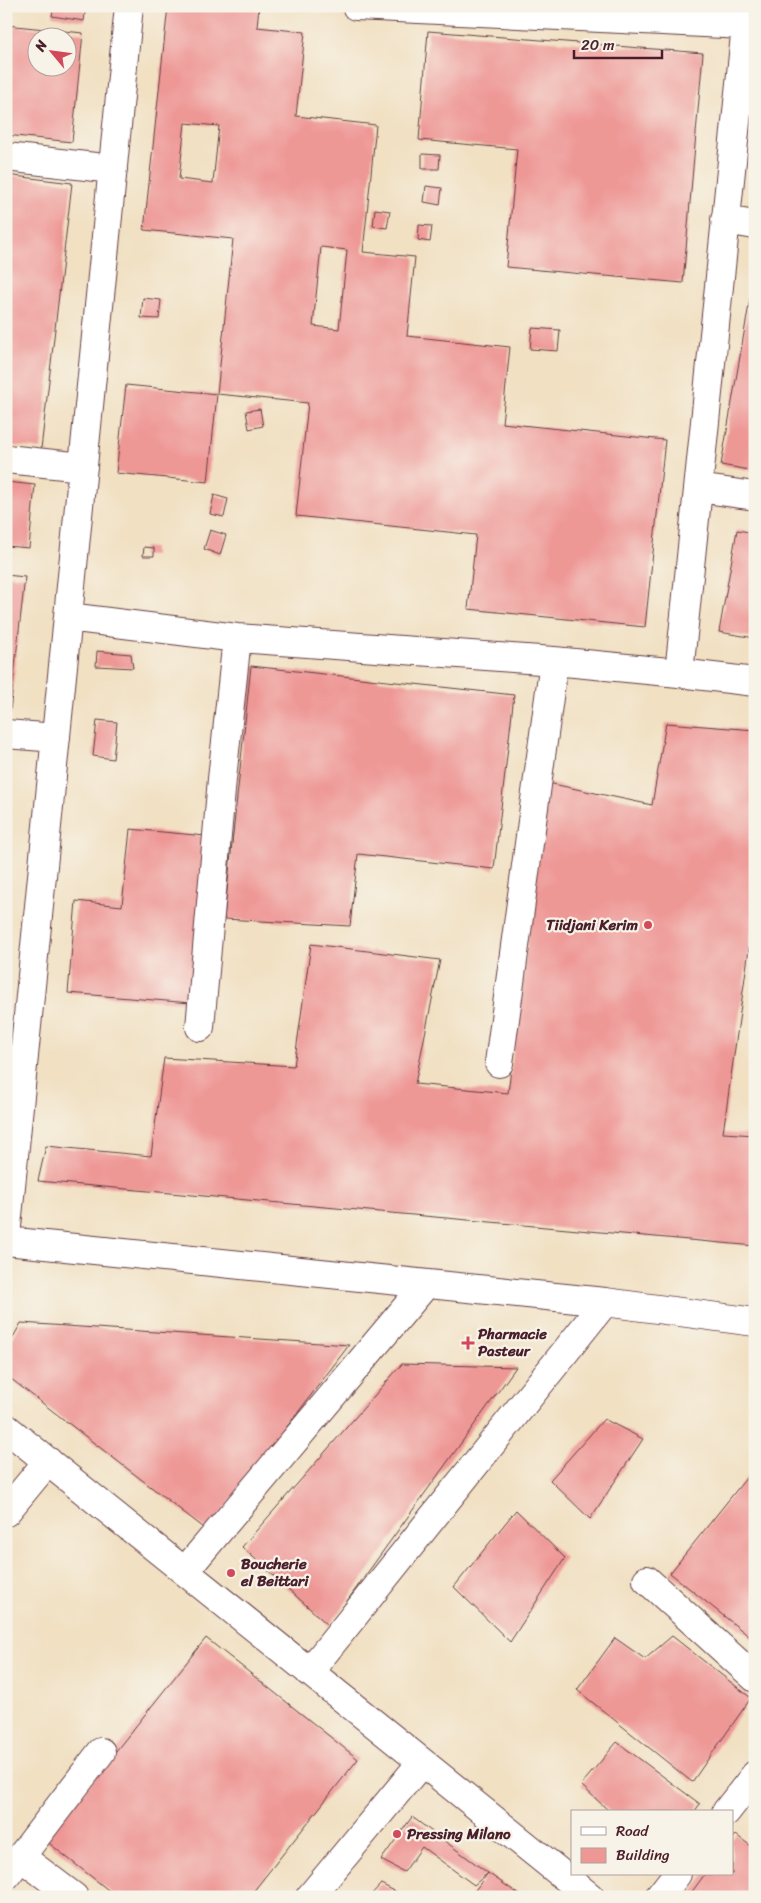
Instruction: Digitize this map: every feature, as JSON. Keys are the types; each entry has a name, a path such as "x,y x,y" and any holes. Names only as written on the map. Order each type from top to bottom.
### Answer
{"street":[{"path":"6,1236 16,1038 56,738 129,6"},
{"path":"356,6 746,16 679,673"},
{"path":"6,157 113,169"},
{"path":"725,220 755,225"},
{"path":"6,459 83,467"},
{"path":"698,488 755,496"},
{"path":"68,617 238,638 554,661 755,682"},
{"path":"200,1027 222,779 238,638"},
{"path":"499,1063 554,661"},
{"path":"6,734 56,738"},
{"path":"6,1241 605,1302 755,1322"},
{"path":"185,1571 426,1284"},
{"path":"309,1672 605,1302"},
{"path":"6,1428 590,1897"},
{"path":"6,1512 48,1462"},
{"path":"647,1580 755,1678"},
{"path":"74,1897 13,1867 100,1752"},
{"path":"310,1897 422,1762"},
{"path":"728,1810 755,1775"},
{"path":"659,1897 675,1876"}],"building":[{"path":"54,6 86,6 84,21 52,16"},
{"path":"168,6 259,6 257,27 305,32 296,116 376,125 363,252 415,257 407,336 510,347 502,423 665,440 645,627 468,609 476,535 296,516 308,403 217,394 233,239 144,230","holes":["185,123 219,126 213,183 179,179","321,247 347,250 339,329 313,326"]},
{"path":"6,25 35,28 28,28 28,78 78,78 78,32 83,33 72,142 6,135"},
{"path":"428,31 703,53 683,283 506,267 517,149 419,140"},
{"path":"422,154 440,155 439,169 422,169"},
{"path":"6,175 72,183 41,449 6,445"},
{"path":"426,186 442,188 440,205 424,202"},
{"path":"375,209 390,211 387,228 373,226"},
{"path":"419,225 432,226 430,242 418,240"},
{"path":"755,276 755,471 721,465"},
{"path":"143,298 161,300 159,319 141,318"},
{"path":"532,328 560,330 558,351 530,349"},
{"path":"126,385 217,394 208,482 116,473"},
{"path":"260,409 263,426 249,429 246,411"},
{"path":"6,482 35,485 29,548 6,546"},
{"path":"214,495 228,499 224,517 210,514"},
{"path":"210,530 226,535 220,555 204,549"},
{"path":"737,530 755,533 755,638 719,632"},
{"path":"144,547 154,548 154,556 143,556"},
{"path":"6,575 25,577 10,711 6,710"},
{"path":"97,651 131,654 133,668 96,666"},
{"path":"251,666 514,695 494,869 358,854 350,926 224,919"},
{"path":"97,720 117,722 113,759 93,756"},
{"path":"666,723 755,730 755,906 723,1133 755,1135 755,1246 38,1181 46,1146 151,1156 164,1058 294,1066 311,944 440,960 415,1084 508,1093 548,783 652,805"},
{"path":"130,829 206,836 191,1003 68,993 76,901 122,906"},
{"path":"21,1323 349,1345 208,1531 6,1375 6,1350"},
{"path":"402,1364 516,1367 329,1626 242,1547"},
{"path":"604,1419 643,1439 590,1519 550,1480"},
{"path":"755,1467 755,1641 670,1573"},
{"path":"516,1510 565,1558 510,1642 454,1587"},
{"path":"672,1636 751,1698 692,1782 577,1690 615,1638 645,1659"},
{"path":"206,1638 358,1759 249,1897 117,1897 45,1840"},
{"path":"617,1742 700,1804 696,1810 608,1810 581,1785"},
{"path":"412,1817 488,1873 474,1885 422,1847 404,1872 381,1860"},
{"path":"736,1835 755,1849 755,1897 688,1897 704,1876 734,1876 734,1837"},
{"path":"488,1873 523,1897 470,1897"},
{"path":"381,1884 406,1897 369,1897"}],"place":[{"name":"Tiidjani Kerim","path":"648,925"},
{"name":"Pharmacie Pasteur","path":"468,1343"},
{"name":"Boucherie el Beittari","path":"231,1573"},
{"name":"Pressing Milano","path":"397,1834"}]}
